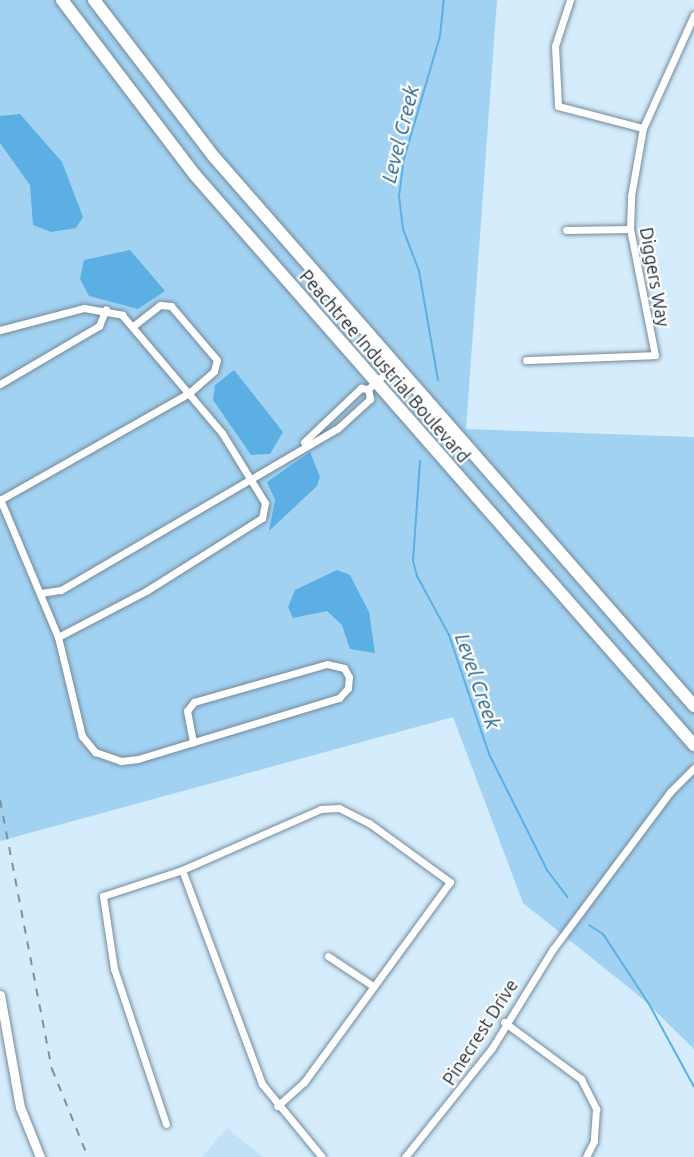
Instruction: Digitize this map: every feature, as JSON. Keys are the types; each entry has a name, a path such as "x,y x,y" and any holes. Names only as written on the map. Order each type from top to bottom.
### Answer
{"highway":[{"name":"Peachtree Industrial Boulevard","path":"62,0 195,175 372,385 694,745"},
{"name":"Peachtree Industrial Boulevard","path":"94,0 215,159 694,706"}],"street":[{"path":"570,0 555,45 558,105 643,128"},
{"name":"Diggers Way","path":"526,360 655,355 630,229 643,128 694,15"},
{"path":"566,230 630,229"},
{"path":"133,326 160,305 171,306 217,360 214,371 189,393 0,500 58,637 82,736 95,752 122,761 193,742 339,698 348,688 349,677 344,668 327,664 194,702 187,711 193,742"},
{"path":"0,330 84,308 106,309 133,326 222,433 266,503 262,519 146,591 58,637"},
{"path":"0,384 99,326 106,309"},
{"path":"298,448 361,388 372,385 395,365"},
{"path":"41,593 61,590 248,477 337,429 370,399 372,385"},
{"name":"Pinecrest Drive","path":"405,1157 492,1048 504,1022 553,949 670,792 694,768"},
{"path":"166,1124 114,969 104,896 182,870 321,809 339,808 369,823 450,882 304,1083 277,1106"},
{"path":"182,870 262,1084 277,1106 322,1157"},
{"path":"328,956 373,986"},
{"path":"0,995 20,1107 40,1157"},
{"path":"504,1022 581,1079 596,1109 594,1141 585,1157"}],"shaded area":[{"path":"0,0 497,0 466,429 694,437 694,1049 643,999 523,903 453,717 0,841"},
{"path":"20,114 62,162 83,217 76,228 51,232 33,225 30,185 0,143 0,116"},
{"path":"130,250 165,291 138,309 89,296 80,279 84,260"},
{"path":"234,370 283,432 270,454 251,455 213,400 215,385"},
{"path":"310,452 320,477 317,486 269,531 275,500 267,482"},
{"path":"337,570 350,575 369,612 375,653 350,649 342,625 327,611 293,618 288,607 295,590"},
{"path":"227,1128 263,1157 202,1157"}],"waterway":[{"name":"Level Creek","path":"438,380 419,271 403,229 399,197 403,162 440,36 444,0"},
{"name":"Level Creek","path":"420,461 413,561 417,576 449,635 489,754 547,870 567,897"},
{"name":"Level Creek","path":"589,925 603,934 649,1004 694,1087"}],"railway":[{"path":"0,800 52,1069 88,1157"}]}
